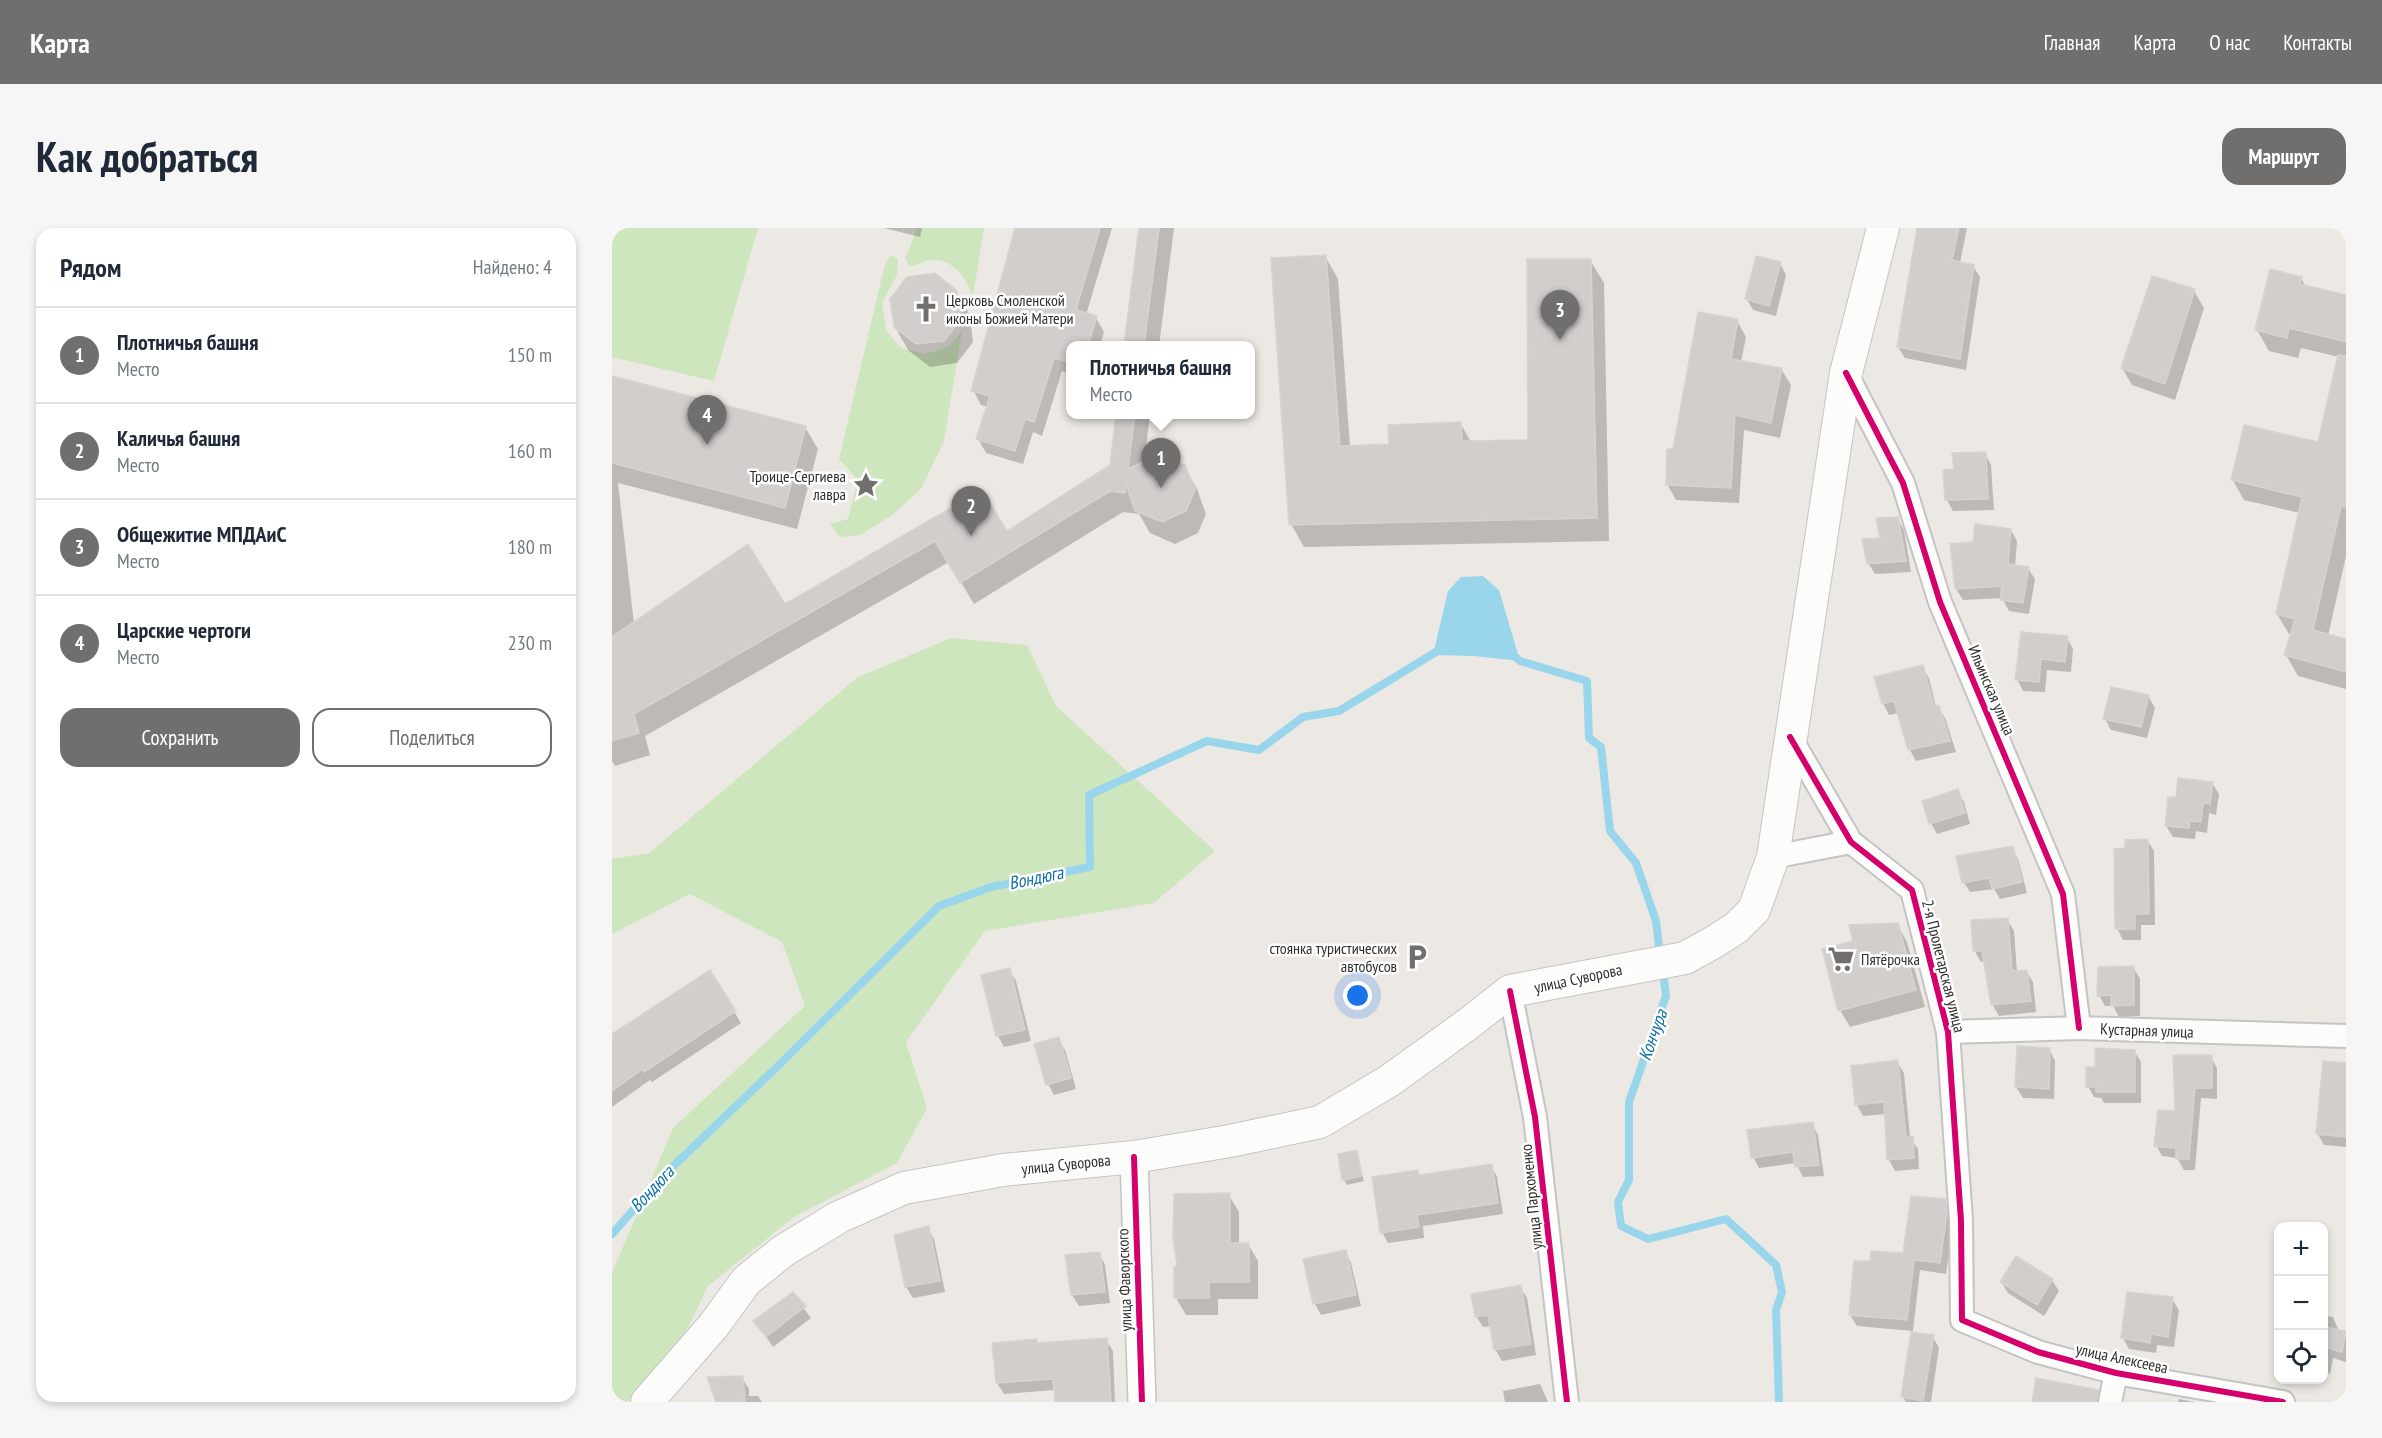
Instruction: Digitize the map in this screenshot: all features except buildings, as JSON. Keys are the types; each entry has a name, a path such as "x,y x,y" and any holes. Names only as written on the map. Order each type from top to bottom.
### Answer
{"main road":[{"path":"1773,857 1846,373 1882,228"},
{"name":"улица Суворова","path":"647,1402 714,1325 746,1281 783,1251 839,1217 904,1188 1002,1170 1134,1157 1230,1142 1320,1122 1389,1081 1510,991 1685,958 1736,928 1754,910 1773,857"}],"street":[{"name":"Ильинская улица","path":"1846,373 1903,483 1940,602 2062,894 2079,1028"},
{"name":"2-я Пролетарская улица","path":"1790,737 1851,842 1912,890 1948,1032 1961,1221 1962,1320"},
{"path":"1773,857 1851,842"},
{"name":"улица Пархоменко","path":"1510,991 1536,1117 1567,1402"},
{"name":"Кустарная улица","path":"1948,1032 2079,1028 2346,1036"},
{"name":"улица Фаворского","path":"1134,1157 1142,1402"},
{"name":"улица Алексеева","path":"1962,1320 2038,1352 2116,1373 2283,1402"},
{"path":"2110,1402 2116,1373"}],"green space":[{"path":"612,228 758,228 714,381 612,357"},
{"path":"917,228 984,228 973,296 963,277 947,263 930,260 910,267 905,259"},
{"path":"890,255 898,259 897,275 882,303 886,330 901,348 924,354 949,347 962,331 944,441 921,489 892,515 860,535 839,537 830,524 848,519 858,480 839,459 884,268"},
{"path":"951,638 1027,645 1056,706 1215,851 1154,903 985,931 906,1042 927,1108 897,1163 794,1217 708,1286 689,1326 651,1381 627,1402 612,1402 612,1273 673,1128 805,1006 782,942 690,894 612,934 612,859 649,853 858,677"}],"water":[{"path":"1483,576 1499,590 1520,661 1474,656 1433,655 1448,591 1461,577"}],"waterway":[{"name":"Вондюга","path":"612,1234 663,1176 939,906 991,887 1090,867 1089,795 1207,741 1259,750 1303,717 1339,711 1441,649"},
{"name":"Кончура","path":"1513,655 1520,661 1587,681 1589,738 1601,747 1610,831 1636,863 1656,921 1660,955"},
{"name":"Кончура","path":"1663,970 1666,996 1629,1102 1629,1180 1618,1202 1621,1226 1648,1239 1726,1219 1776,1265 1782,1292 1776,1310 1779,1402"}],"cycle path":[{"path":"1846,373 1903,483 1940,602 2063,894 2079,1028"},
{"path":"1790,737 1851,842 1912,890 1948,1032 1961,1221 1962,1320 2038,1352 2116,1373 2283,1402"},
{"path":"1510,991 1535,1117 1567,1402"},
{"path":"1134,1157 1142,1402"}],"place":[{"name":"Церковь Смоленской иконы Божией Матери","path":"926,309"},
{"name":"Общежитие МПДАиС","path":"1560,340"},
{"name":"Царские чертоги","path":"707,445"},
{"name":"Троице-Сергиева лавра","path":"866,485"},
{"name":"Плотничья башня","path":"1161,488"},
{"name":"Каличья башня","path":"971,536"},
{"name":"стоянка туристических автобусов","path":"1417,957"},
{"name":"Пятёрочка","path":"1841,959"}]}
